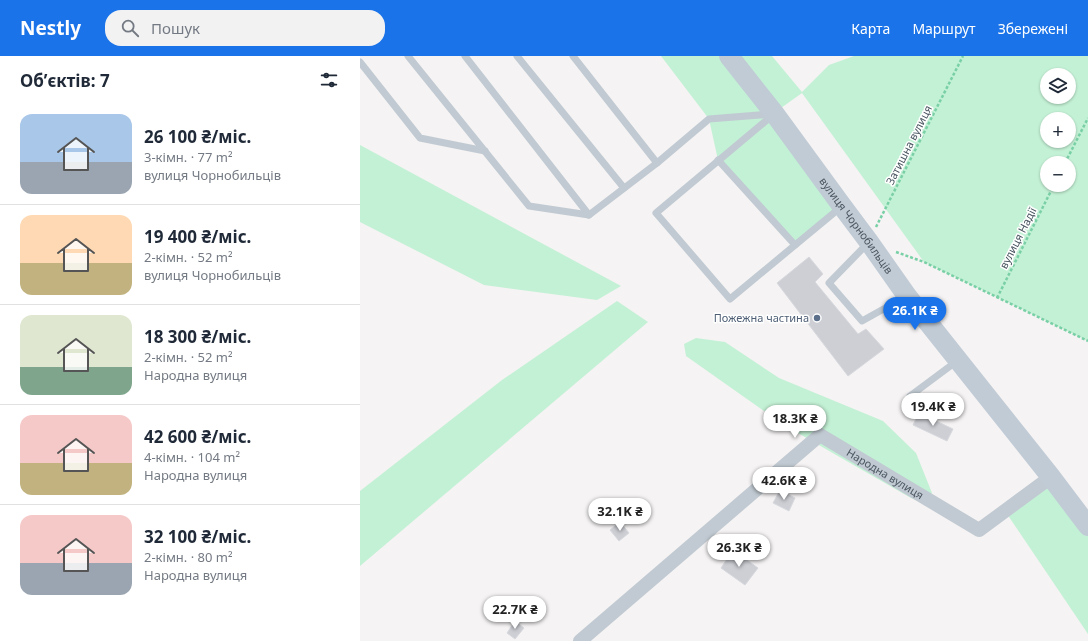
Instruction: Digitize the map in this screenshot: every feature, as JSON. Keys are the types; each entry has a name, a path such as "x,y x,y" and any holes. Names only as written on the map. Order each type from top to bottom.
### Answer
{"street":[{"name":"вулиця Чорнобильців","path":"729,56 869,242 907,296 1052,477 1088,526"},
{"name":"Народна вулиця","path":"580,641 820,436 979,530 1052,477"}],"lane":[{"path":"408,56 529,206 589,215 657,163 708,119 774,114"},
{"path":"465,56 589,215"},
{"path":"517,56 624,188"},
{"path":"573,56 657,163"},
{"path":"360,62 420,138 485,151"},
{"path":"774,114 656,213 730,299 842,206"},
{"path":"718,160 795,245"},
{"path":"869,242 829,283 862,321 907,296"},
{"path":"910,396 959,360"}],"path":[{"name":"Затишна вулиця","path":"869,242 963,56"},
{"path":"1069,156 1088,118"},
{"name":"вулиця Надії","path":"997,298 1050,192"},
{"path":"869,242 924,262 1088,342"}],"green space":[{"path":"661,56 723,56 842,206 795,245 718,160 709,119"},
{"path":"729,56 772,56 802,92 829,65 854,56 1088,56 1088,341 924,262 802,93 774,113"},
{"path":"360,145 621,286 597,300 484,285 360,222"},
{"path":"617,301 648,322 360,566 360,491 502,380"},
{"path":"696,338 725,342 779,378 883,421 916,453 932,493 923,503 911,498 784,425 686,356 684,344"},
{"path":"1051,477 1088,526 1088,634 1005,511"}],"building":[{"path":"809,257 823,274 815,282 858,334 866,329 884,349 848,376 777,283"},
{"path":"919,413 953,429 947,441 913,425"},
{"path":"780,490 795,498 789,511 773,503"},
{"path":"620,522 629,533 619,541 610,530"},
{"path":"733,550 758,568 745,585 721,568"},
{"path":"515,621 524,628 515,639 507,633"}],"place":[{"name":"Пожежна частина","path":"817,318"}]}
